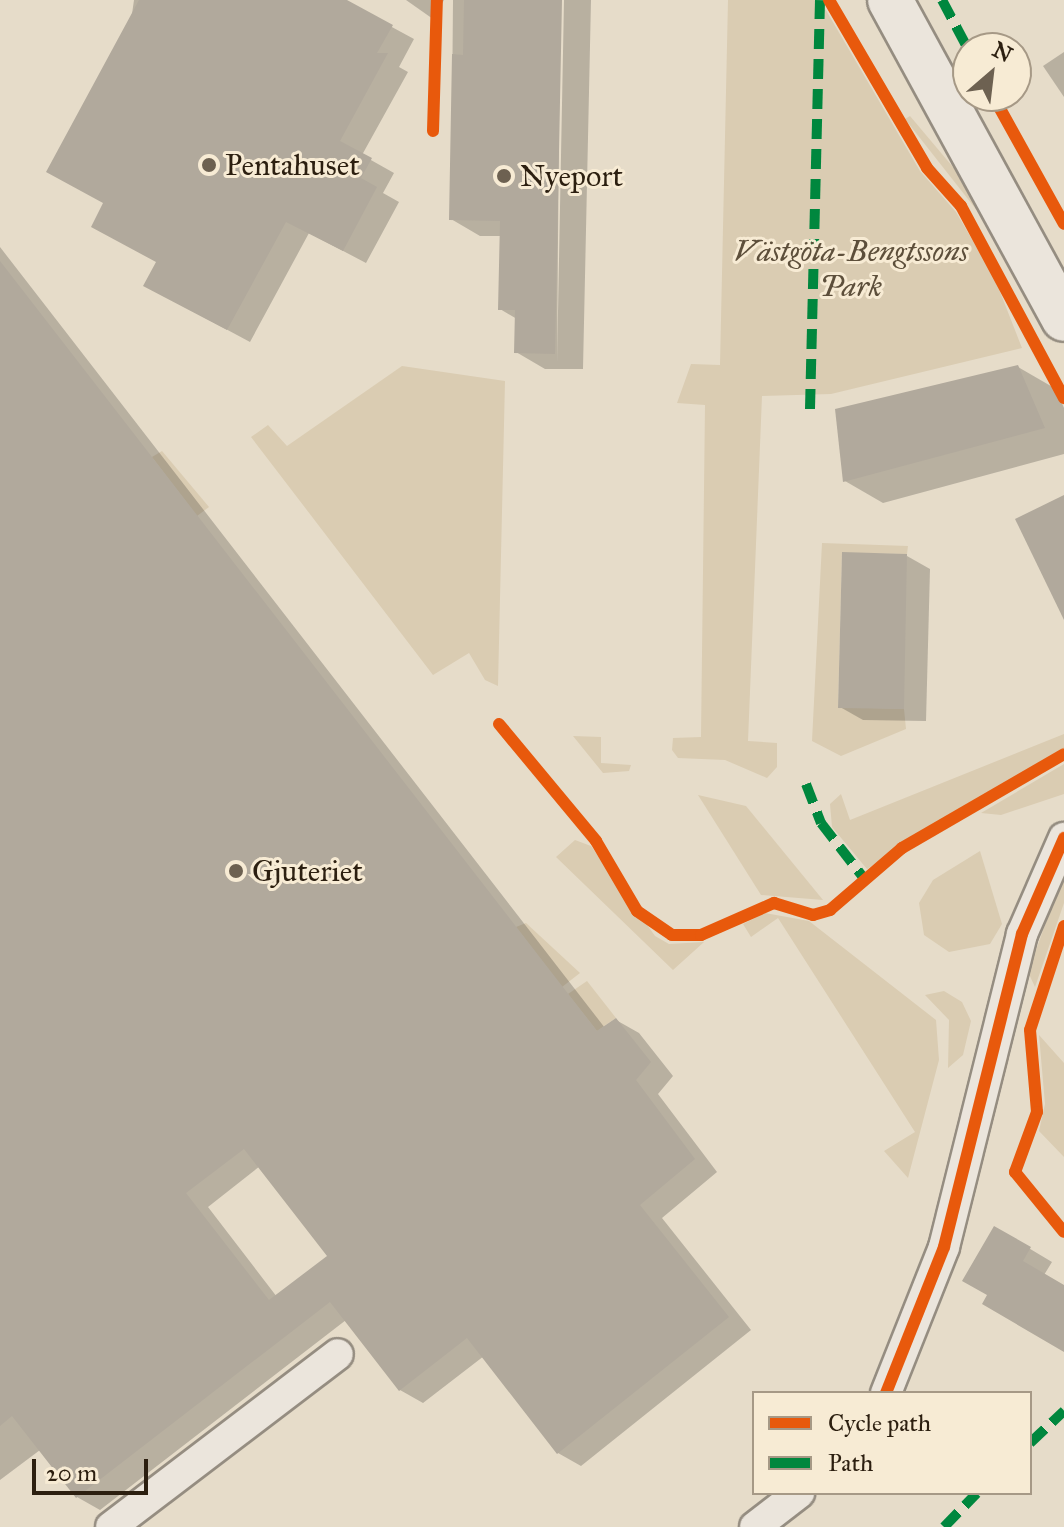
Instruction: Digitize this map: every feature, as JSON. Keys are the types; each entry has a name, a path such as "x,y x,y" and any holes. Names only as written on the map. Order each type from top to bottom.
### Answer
{"main road":[{"path":"890,0 1057,291"}],"street":[{"path":"887,1391 944,1247 1022,934 1064,838"},
{"path":"111,1527 338,1354"},
{"path":"755,1527 796,1495"}],"green space":[{"name":"Västgöta-Bengtssons Park","path":"728,0 820,0 920,171 956,212 995,279 1022,348 831,394 762,396 748,741 777,743 777,767 767,778 725,760 678,758 672,750 673,738 701,737 705,405 677,403 691,364 720,365"},
{"path":"910,116 963,179 986,222 905,119"},
{"path":"402,366 505,381 498,686 485,680 469,653 433,675 251,437 268,425 287,446"},
{"path":"162,451 209,507 197,516 152,457"},
{"path":"822,543 908,546 907,554 842,553 838,707 904,709 906,729 841,756 812,741"},
{"path":"1064,734 1064,748 867,869 832,827 830,804 841,794 850,820"},
{"path":"573,736 601,737 601,763 631,765 629,771 603,773"},
{"path":"1064,764 1064,794 1001,815 981,813"},
{"path":"698,795 746,806 823,900 761,895"},
{"path":"575,840 591,846 655,936 669,944 704,942 673,970 556,857"},
{"path":"980,851 1002,924 990,944 949,952 924,935 919,903 933,880"},
{"path":"1064,873 1064,903 1035,987 1028,972"},
{"path":"765,913 809,921 936,1020 939,1060 908,1178 884,1151 915,1132 778,918 751,937 743,924"},
{"path":"526,923 580,973 562,987 516,927"},
{"path":"587,981 616,1018 597,1031 568,994"},
{"path":"944,991 962,1002 971,1021 963,1055 948,1068 949,1020 925,995"},
{"path":"1039,1035 1064,1063 1064,1157 1039,1131 1045,1104"}],"building":[{"name":"Pentahuset","path":"139,0 347,0 393,25 377,53 388,53 340,141 372,158 361,178 377,187 343,251 286,222 227,330 143,286 156,262 91,227 103,203 46,172"},
{"name":"Nyeport","path":"464,0 562,0 555,354 514,353 515,310 498,310 500,221 449,220 452,54 463,55"},
{"name":"Gjuteriet","path":"0,261 597,1031 616,1018 651,1062 636,1080 695,1159 640,1205 729,1317 557,1454 467,1338 399,1391 330,1302 76,1498 12,1416 0,1426","holes":["244,1149 327,1256 269,1300 186,1193"]},
{"path":"1018,365 1045,428 843,482 835,409"},
{"path":"1064,495 1064,620 1015,519"},
{"path":"842,552 907,554 904,709 838,708"},
{"path":"994,1226 1031,1247 1023,1261 1064,1285 1064,1352 982,1304 987,1295 962,1281"}],"marked path":[{"path":"810,409 820,0"},
{"path":"942,0 959,32"},
{"path":"806,784 821,823 866,881"},
{"path":"1032,1441 1064,1411"},
{"path":"944,1527 975,1495"}],"cycle path":[{"path":"433,131 437,0"},
{"path":"829,0 927,168 961,206 1064,398"},
{"path":"1002,112 1064,224"},
{"path":"499,724 596,841 637,911 672,935 701,935 774,903 813,915 830,910 902,848 1064,754"},
{"path":"887,1391 944,1247 1022,934 1064,838"},
{"path":"1064,926 1030,1030 1037,1112 1015,1172 1064,1232"}],"place":[{"name":"Pentahuset","path":"209,165"},
{"name":"Nyeport","path":"504,176"},
{"name":"Gjuteriet","path":"236,871"}]}
